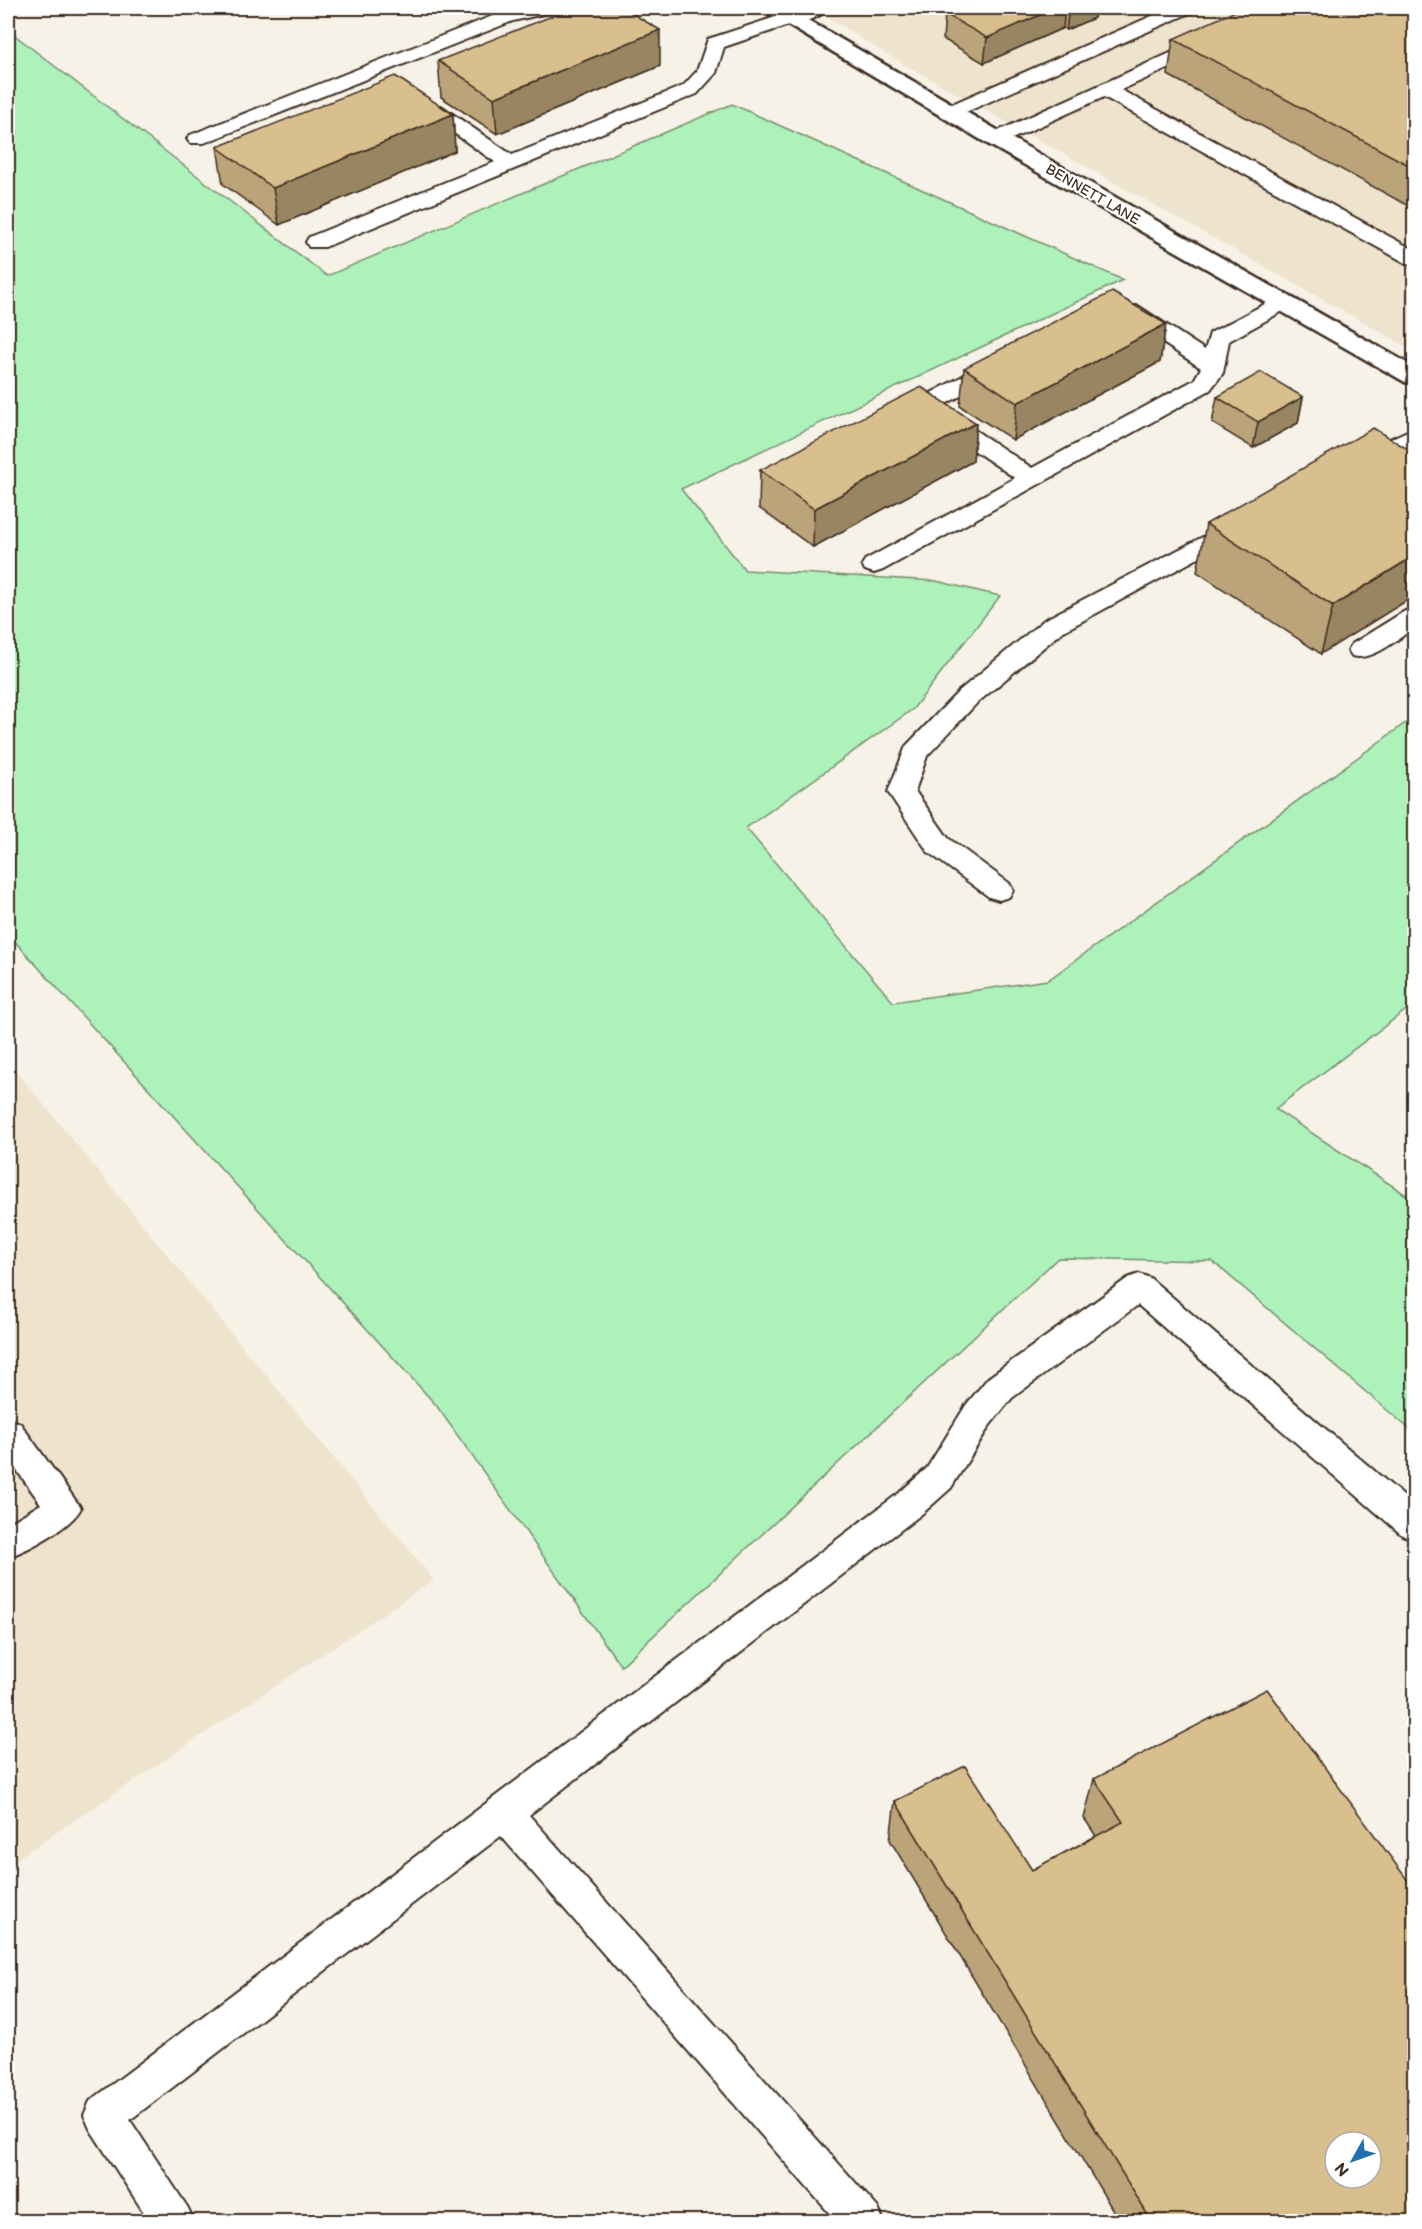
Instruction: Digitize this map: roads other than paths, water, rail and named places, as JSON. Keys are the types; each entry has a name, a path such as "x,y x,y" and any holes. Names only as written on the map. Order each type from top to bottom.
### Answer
{"street":[{"path":"782,13 816,8"},
{"name":"BENNETT LANE","path":"782,13 996,139 1414,377"}],"lane":[{"path":"197,139 507,17 545,8"},
{"path":"950,112 1185,8"},
{"path":"996,139 1285,8"},
{"path":"317,242 690,90 706,73 715,43 782,13"},
{"path":"1106,90 1414,258"},
{"path":"434,110 510,164"},
{"path":"874,565 1187,395 1202,385 1212,373 1218,338 1282,302"},
{"path":"1105,309 1113,306 1124,307 1213,366"},
{"path":"903,416 1015,357"},
{"path":"924,406 1032,479"},
{"path":"1344,470 1414,435"},
{"path":"1379,452 1406,468"},
{"path":"999,890 939,846 902,792 915,752 968,697 1053,626 1261,514"},
{"path":"1361,650 1414,617"},
{"path":"174,2222 104,2115 911,1503 939,1478 978,1415 1000,1388 1139,1287 1414,1525"},
{"path":"8,1433 64,1508 8,1542"},
{"path":"504,1813 864,2222"}]}
